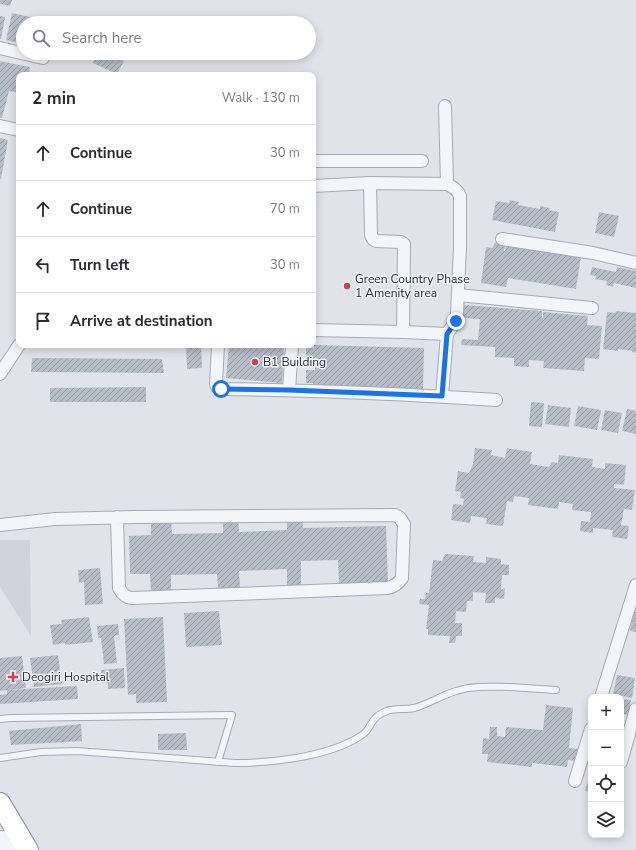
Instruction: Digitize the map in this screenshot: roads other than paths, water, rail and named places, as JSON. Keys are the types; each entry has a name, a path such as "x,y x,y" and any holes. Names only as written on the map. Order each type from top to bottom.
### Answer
{"highway":[{"path":"0,803 25,844"}],"street":[{"path":"0,48 16,52"},
{"path":"444,106 447,184"},
{"path":"0,126 16,129"},
{"path":"316,161 422,161"},
{"path":"370,183 371,235 373,239 376,242 401,242 404,244 403,332"},
{"path":"316,186 370,183 447,184 459,192 460,247 456,321 447,334 442,396"},
{"path":"502,239 593,253 636,262"},
{"path":"458,295 592,308"},
{"path":"316,330 447,334"},
{"path":"0,374 17,348"},
{"path":"218,348 216,384 219,388 442,396 496,400"},
{"path":"289,390 292,348"},
{"path":"0,525 55,519 117,517 395,515 400,518 404,524 402,578 392,587 387,588 128,598 119,588 117,517"},
{"path":"602,694 636,585"},
{"path":"624,752 636,710"},
{"path":"575,781 591,730"},
{"path":"0,837 25,844"},
{"path":"0,848 25,844"}],"lane":[{"path":"0,758 41,752 77,751 218,762 257,763 298,757 325,751 342,745 354,740 364,733 376,716 388,710 405,710 422,706 456,691 484,686 556,690"},
{"path":"0,719 232,715 218,762"}],"place":[{"name":"Green Country Phase 1 Amenity area","path":"347,286"},
{"name":"B1 Building","path":"255,362"},
{"name":"Deogiri Hospital","path":"13,677"}]}
